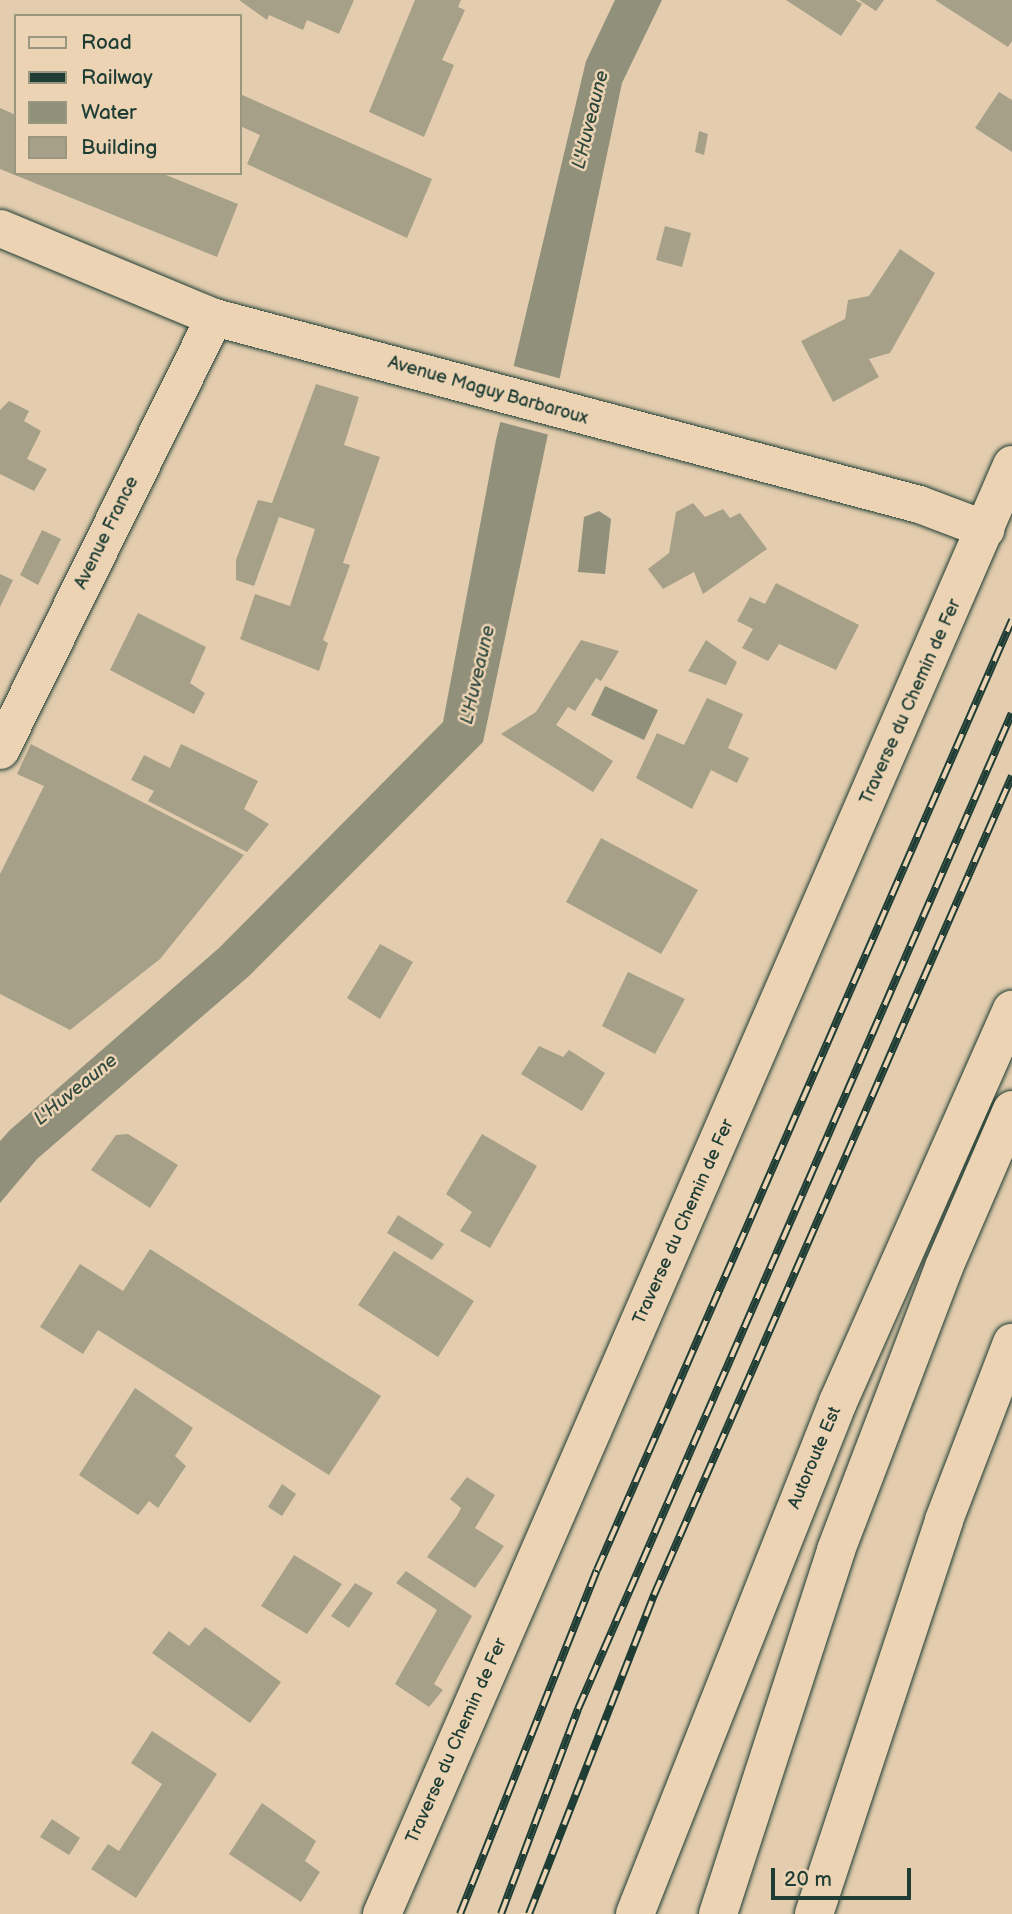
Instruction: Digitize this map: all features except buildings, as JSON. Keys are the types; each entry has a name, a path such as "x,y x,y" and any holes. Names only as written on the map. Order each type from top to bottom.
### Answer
{"main road":[{"name":"Traverse du Chemin de Fer","path":"382,1914 1012,465"},
{"name":"Autoroute Est","path":"635,1914 838,1402 1012,1010"},
{"path":"718,1914 836,1550 944,1267 1012,1110"},
{"path":"814,1914 944,1520 1012,1343"}],"street":[{"name":"Avenue Maguy Barbaroux","path":"0,228 214,317 482,388 607,425 919,504 985,529"},
{"name":"Avenue France","path":"0,750 214,317"}],"water":[{"name":"L'Huveaune","path":"615,0 662,0 622,83 483,742 249,976 37,1159 0,1203 0,1141 10,1130 219,948 443,722 496,440 586,61"},
{"path":"599,511 611,519 605,574 578,572 584,517"},
{"path":"605,686 658,710 644,740 591,715"}],"pier":[{"path":"510,365 562,379 550,435 497,421"}],"railway":[{"path":"460,1914 597,1570 1012,620"},
{"path":"501,1914 578,1709 1012,713"},
{"path":"529,1914 654,1595 1012,776"}]}
